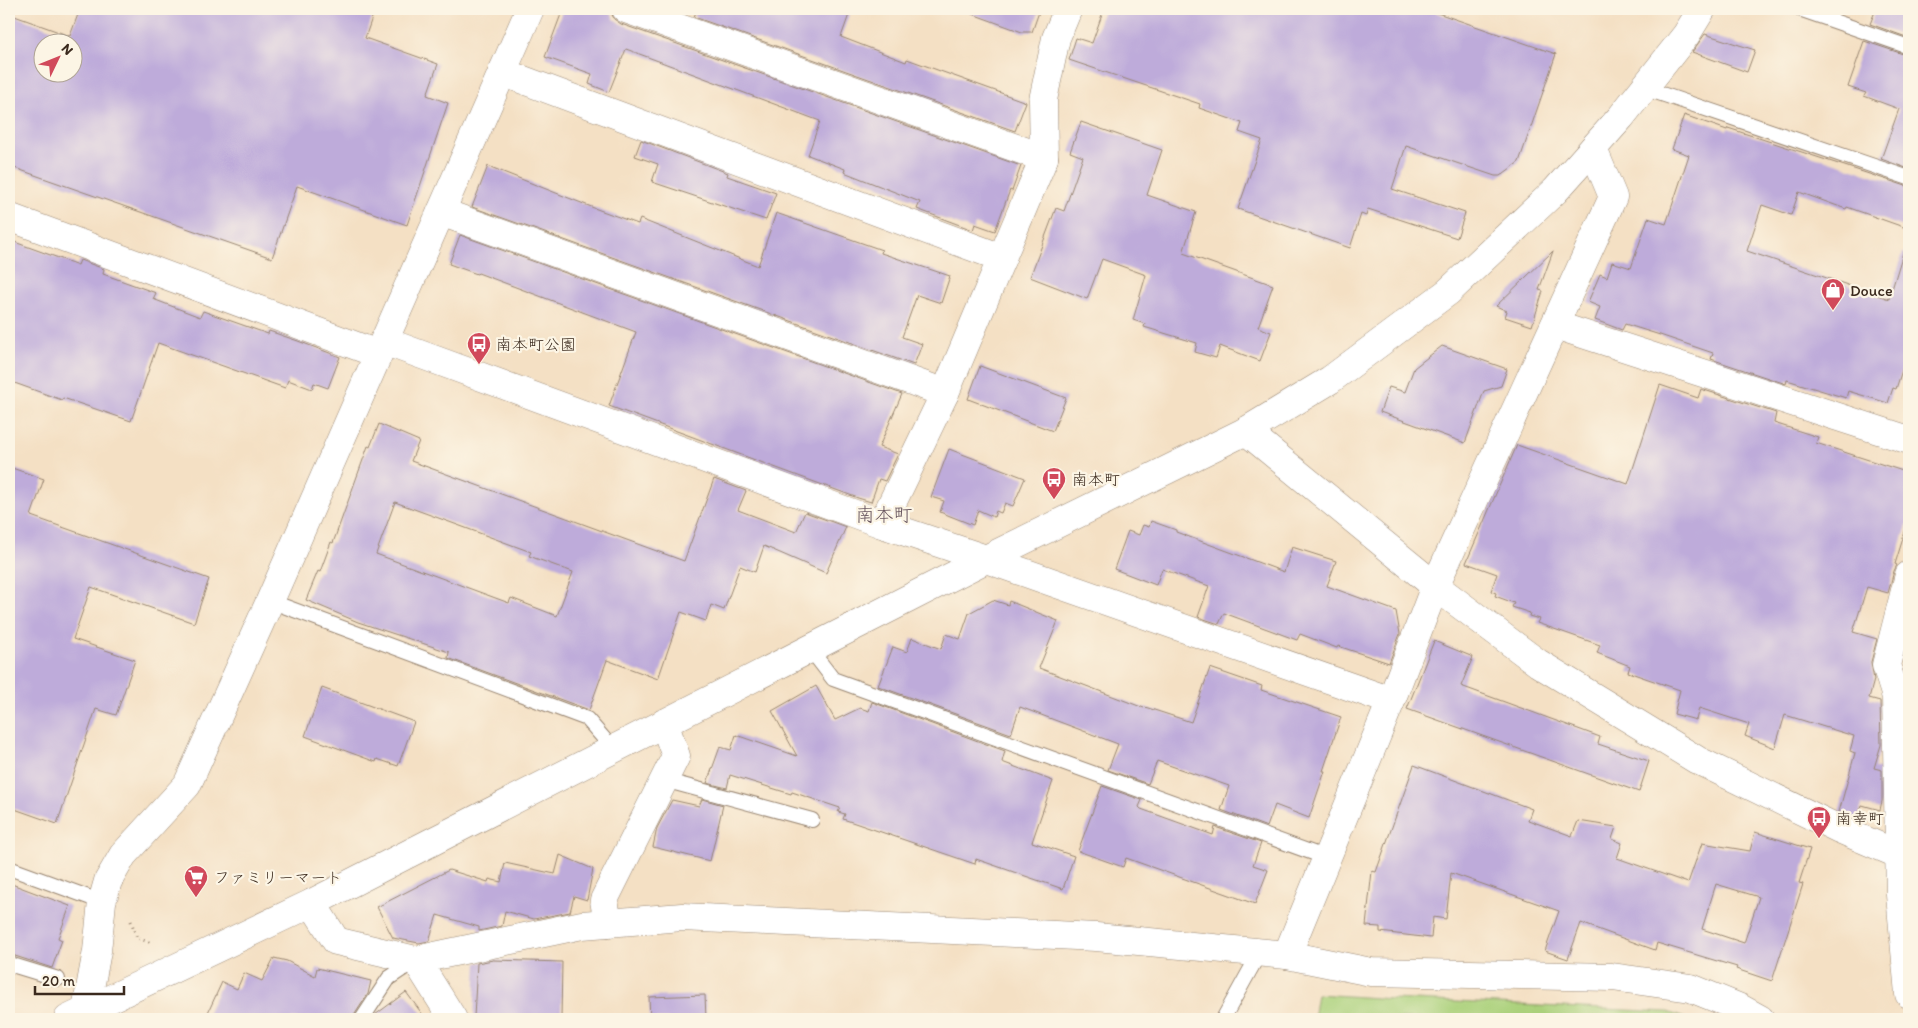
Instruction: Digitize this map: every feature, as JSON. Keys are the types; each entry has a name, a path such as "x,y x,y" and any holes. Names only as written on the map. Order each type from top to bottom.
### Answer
{"street":[{"path":"80,1016 97,951 102,902 108,881 122,855 187,785 270,601 530,9"},
{"path":"626,9 1044,158"},
{"path":"882,524 945,393 1044,158 1043,100 1056,38 1068,9"},
{"path":"80,1016 312,903 986,559 1246,431 1330,380 1448,292 1555,191 1621,118 1686,35 1702,9"},
{"path":"502,72 1002,258"},
{"path":"1287,955 1391,701 1434,586 1613,197 1593,149"},
{"path":"440,212 945,393"},
{"path":"9,217 1391,701"},
{"path":"1555,324 1909,440"},
{"path":"1246,431 1434,586 1538,663 1697,760 1839,829 1904,857"},
{"path":"1909,576 1886,665 1896,697 1904,857 1900,895 1909,994"},
{"path":"608,923 604,900 676,756 664,723"},
{"path":"312,903 336,941 416,960 582,925 682,917 1096,936 1287,955 1371,972 1612,977 1691,988 1740,1008 1760,1019"},
{"path":"416,960 453,1019"}],"lane":[{"path":"1799,9 1909,47"},
{"path":"1644,88 1909,178"},
{"path":"270,601 587,719 613,749"},
{"path":"810,649 832,679 1327,858"},
{"path":"664,780 812,820"},
{"path":"9,868 102,902"},
{"path":"1223,1019 1260,952"},
{"path":"362,1019 389,978 416,960"},
{"path":"9,964 58,979"}],"path":[{"path":"128,913 137,938 152,943"}],"green space":[{"path":"1317,994 1668,1012 1687,1019 1313,1019"}],"building":[{"path":"80,9 375,9 365,38 438,64 427,95 448,103 407,225 297,186 272,258 9,166 9,14 59,32 32,32 32,82 82,82 82,32 71,32"},
{"path":"563,9 602,9 611,12 614,19 621,24 1021,166 995,231 975,224 973,230 917,209 920,202 844,172 845,169 808,155 820,121 626,49 609,92 589,84 592,74 545,57"},
{"path":"697,9 851,9 841,37 906,62 907,59 1026,102 1015,131 694,17"},
{"path":"968,9 1040,9 1032,32 1022,32 967,12"},
{"path":"1104,9 1426,9 1556,54 1519,162 1500,176 1495,176 1406,146 1392,189 1465,213 1457,238 1368,209 1366,216 1361,214 1350,248 1238,209 1262,140 1239,132 1242,123 1199,108 1200,104 1069,60 1076,38 1092,43"},
{"path":"1876,9 1909,9 1909,38 1870,24"},
{"path":"1705,34 1755,50 1747,72 1692,52"},
{"path":"1864,41 1909,56 1909,169 1881,159 1899,109 1864,96 1866,93 1848,87"},
{"path":"1684,115 1909,187 1909,229 1799,192 1791,215 1762,205 1747,251 1889,299 1903,253 1909,254 1909,348 1896,389 1893,388 1888,403 1848,391 1846,398 1787,380 1786,384 1711,359 1713,353 1660,335 1625,324 1622,330 1595,320 1600,307 1588,302 1600,274 1607,277 1612,262 1631,268 1648,218 1666,224 1689,155 1672,149"},
{"path":"1081,122 1162,150 1147,195 1196,212 1183,253 1273,285 1258,327 1271,332 1260,361 1220,346 1216,358 1195,352 1197,343 1144,327 1145,324 1133,320 1146,275 1102,259 1087,299 1030,277 1056,208 1064,211 1083,157 1070,152"},
{"path":"641,140 728,173 727,176 776,193 766,220 652,182 658,164 635,156"},
{"path":"488,166 638,224 640,219 758,266 776,213 882,250 881,253 950,276 941,303 917,295 902,337 922,344 914,365 472,207"},
{"path":"460,235 902,394 879,447 898,454 885,481 879,479 871,502 609,406 636,332 449,264"},
{"path":"9,240 78,265 80,260 104,269 103,274 156,293 153,299 200,317 203,311 268,334 269,331 340,357 328,388 314,383 312,389 288,380 285,388 158,343 131,421 63,398 62,400 9,381"},
{"path":"1553,251 1539,290 1543,291 1532,326 1505,317 1507,311 1496,306"},
{"path":"1442,346 1507,369 1501,386 1484,391 1465,443 1380,412 1389,387 1405,392 1414,368"},
{"path":"980,366 1066,398 1053,431 968,399"},
{"path":"1660,385 1698,398 1701,389 1776,413 1774,423 1818,437 1816,443 1909,473 1909,519 1888,593 1867,587 1853,632 1877,639 1871,662 1874,680 1869,698 1880,701 1881,745 1874,768 1882,770 1882,801 1880,810 1862,805 1857,820 1839,812 1855,753 1850,751 1854,736 1785,715 1775,748 1745,736 1749,724 1699,708 1696,720 1674,714 1680,690 1628,672 1630,666 1597,653 1600,645 1537,623 1539,619 1529,616 1530,613 1512,607 1514,603 1495,596 1496,593 1491,591 1497,574 1466,563 1517,445 1628,484"},
{"path":"379,424 419,441 411,461 684,561 714,479 746,491 738,510 796,532 805,512 846,527 826,573 764,546 755,572 740,566 724,610 711,605 706,621 681,612 658,679 607,660 589,710 448,658 449,652 358,622 306,600 318,571 320,572 331,542 333,543 368,446 370,447","holes":["395,502 531,552 529,556 573,572 557,616 511,598 509,603 376,554"]},
{"path":"949,449 1025,478 1013,506 1005,503 1001,513 996,511 994,517 978,510 973,525 940,512 944,501 931,497"},
{"path":"9,467 44,479 31,516 209,579 194,623 91,587 73,639 135,660 116,715 96,709 57,824 9,807"},
{"path":"1151,521 1284,572 1292,547 1336,561 1327,586 1396,611 1400,634 1389,663 1338,646 1337,648 1300,634 1297,640 1224,613 1219,624 1198,617 1209,586 1162,569 1156,585 1114,569 1128,531 1139,535 1143,525 1149,527"},
{"path":"993,600 1008,605 1009,601 1058,621 1039,668 1144,708 1191,722 1210,668 1262,686 1261,690 1341,717 1309,818 1275,805 1267,827 1221,810 1229,786 1157,761 1148,784 1108,770 1118,744 1020,707 1011,734 878,686 893,647 907,652 912,638 941,649 946,634 960,639 969,613"},
{"path":"1434,641 1473,657 1461,686 1600,737 1598,744 1649,761 1639,792 1407,709"},
{"path":"816,686 835,720 860,708 869,711 872,702 1005,751 1002,762 1053,781 1032,842 1074,856 1063,889 976,859 975,864 843,819 845,814 838,812 840,808 792,792 791,794 730,775 727,788 707,783 720,747 731,750 736,735 797,756 772,711"},
{"path":"322,688 414,722 398,766 377,759 376,762 305,736"},
{"path":"1414,765 1532,809 1528,820 1572,836 1578,821 1616,827 1612,839 1622,843 1617,858 1688,883 1702,843 1750,851 1755,832 1810,849 1799,883 1803,884 1772,981 1736,969 1737,967 1657,943 1655,950 1581,923 1568,959 1545,951 1559,911 1451,873 1446,919 1433,917 1431,938 1380,932 1380,927 1366,926 1372,871 1376,872","holes":["1716,884 1759,897 1744,943 1702,929"]},
{"path":"1102,786 1142,800 1139,807 1141,809 1213,835 1215,827 1261,843 1253,865 1268,870 1255,904 1126,858 1123,867 1078,851"},
{"path":"702,799 723,805 710,861 653,847 657,828 672,800 699,806"},
{"path":"560,855 593,869 587,900 574,896 570,912 534,919 505,911 502,926 479,931 479,927 437,915 429,941 419,943 393,938 377,907 449,870 488,882 489,879 501,882 505,863 555,874"},
{"path":"9,883 70,906 58,938 62,940 52,968 9,954"},
{"path":"274,958 287,961 315,976 317,968 371,981 368,994 353,1019 205,1019 222,982 237,989 244,973 262,981"},
{"path":"493,960 562,962 561,1019 474,1017 477,963"},
{"path":"406,992 426,1019 372,1019 375,1015"},
{"path":"705,995 706,1019 650,1019 649,997"}],"place":[{"name":"Douce","path":"1833,311"},
{"name":"南本町公園","path":"479,365"},
{"name":"南本町","path":"1054,500"},
{"name":"南幸町","path":"1819,839"},
{"name":"ファミリーマート","path":"196,898"}],"district":[{"name":"南本町","path":"884,514"}]}
